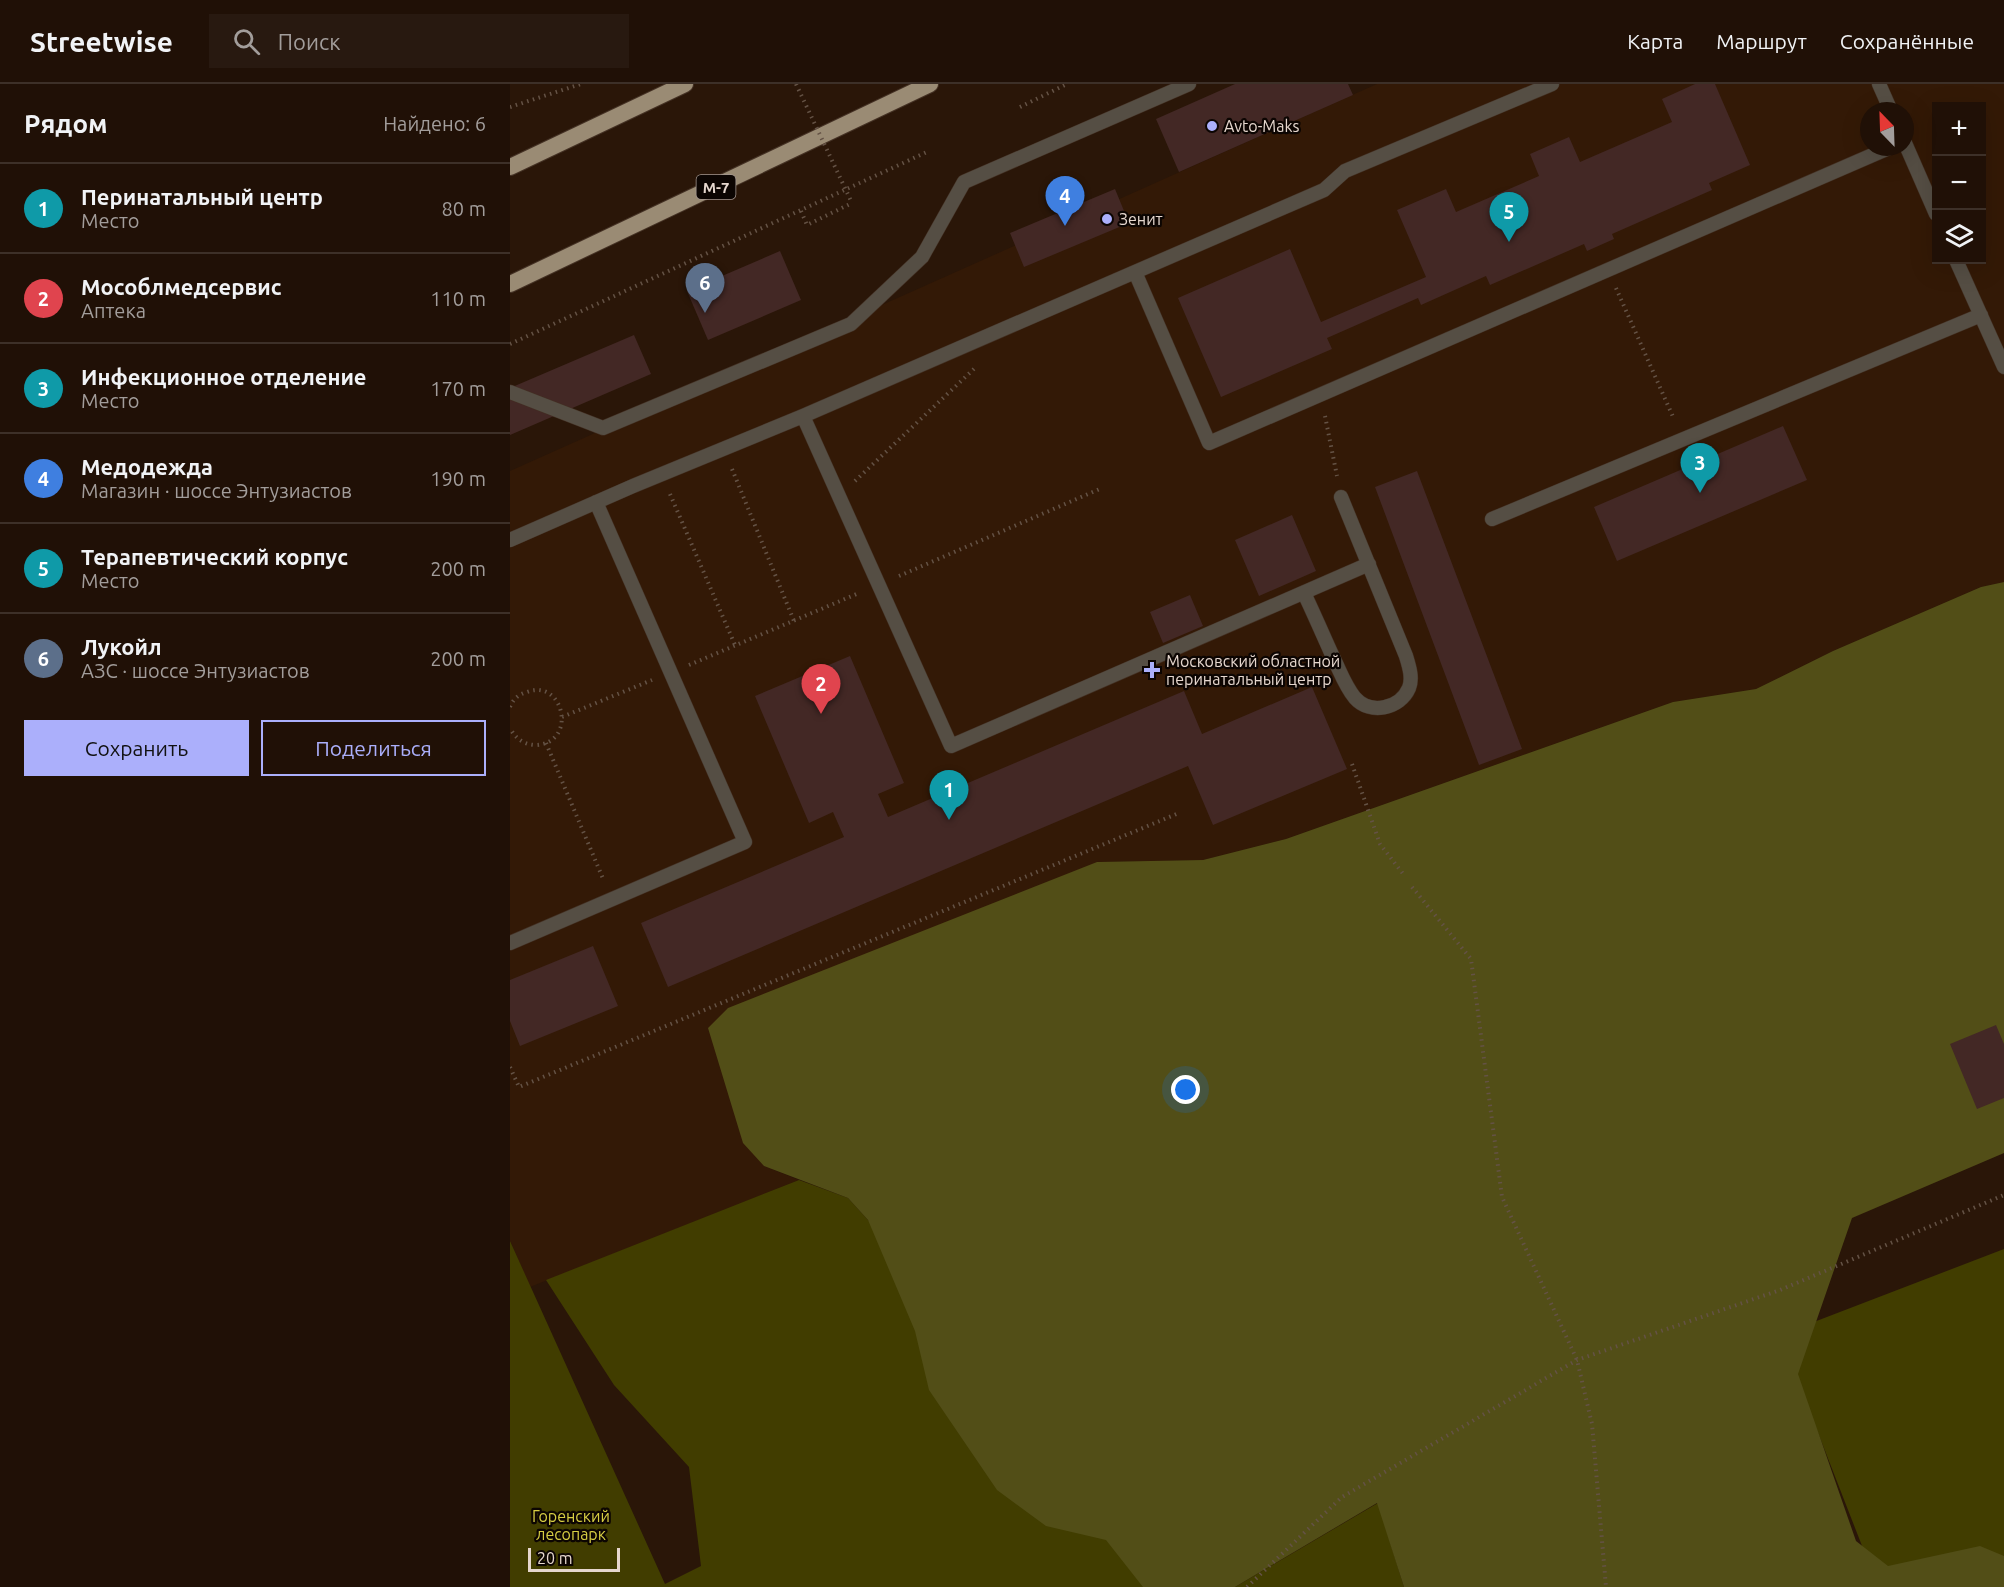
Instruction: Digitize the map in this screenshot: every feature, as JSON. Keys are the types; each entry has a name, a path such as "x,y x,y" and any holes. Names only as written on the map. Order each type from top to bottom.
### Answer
{"highway":[{"path":"510,167 685,84"},
{"name":"М-7","path":"510,284 930,84"}],"lane":[{"path":"510,392 603,428 850,324 922,257 964,182 1189,84"},
{"path":"510,540 803,416 1324,190 1345,171 1552,84"},
{"path":"1879,84 1887,102"},
{"path":"1136,272 1209,442 1871,156"},
{"path":"1911,156 1934,210"},
{"path":"1958,264 2004,367"},
{"path":"1492,519 1981,315"},
{"path":"803,416 951,746 1369,564"},
{"path":"1304,593 1350,692 1364,705 1373,708 1386,707 1401,700 1409,687 1410,668 1341,497"},
{"path":"510,943 745,842 596,502"}],"path":[{"path":"510,107 581,84"},
{"path":"796,84 852,203 807,225 801,211"},
{"path":"1020,107 1067,84"},
{"path":"510,344 927,152"},
{"path":"1608,270 1683,439"},
{"path":"839,496 976,367"},
{"path":"1320,394 1341,497"},
{"path":"723,449 794,621"},
{"path":"662,474 735,645"},
{"path":"562,717 879,585 1102,488"},
{"path":"510,707 520,694 531,690 543,691 553,697 560,706 562,717 558,732 546,743 534,745 523,742 514,735 510,728"},
{"path":"546,743 612,900"},
{"path":"1352,764 1380,844 1404,875"},
{"path":"510,1067 519,1087 1179,813"},
{"path":"1412,887 1471,959 1502,1197 1577,1360 1592,1424 1606,1587"},
{"path":"1247,1587 1342,1497 1577,1360 1780,1290 2004,1195"}],"shaded area":[{"name":"Московский областной перинатальный центр","path":"1377,84 2004,84 2004,582 1981,587 1833,651 1756,689 1673,702 1286,839 1203,860 1097,862 764,1166 799,1180 530,1287 510,1241 510,471"},
{"path":"2004,582 2004,1153 1852,1218 1798,1374 1856,1541 1888,1566 1980,1546 2004,1556 2004,1587 1404,1587 1377,1503 1235,1587 1143,1587 1106,1540 1046,1526 997,1490 929,1390 915,1331 868,1220 848,1198 764,1166 743,1143 708,1028 728,1008 1097,862 1203,860 1286,839 1673,702 1756,689 1833,651 1981,587"}],"green space":[{"name":"Горенский лесопарк","path":"799,1180 848,1198 868,1220 1150,1587 510,1587 510,1241 665,1584 701,1566 689,1467 614,1385 546,1280"},
{"path":"2004,1249 2004,1587 1878,1587 1780,1335"},
{"path":"1378,1503 1404,1587 1235,1587"}],"building":[{"path":"1235,84 1348,84 1353,95 1179,172 1156,119"},
{"path":"1695,84 1715,84 1750,165 1709,183 1712,190 1612,234 1614,239 1587,251 1584,244 1490,285 1486,276 1421,305 1418,298 1327,338 1332,349 1221,397 1178,298 1290,249 1321,322 1426,277 1397,210 1446,189 1456,212 1539,176 1530,154 1569,137 1580,162 1672,122 1662,99"},
{"path":"1115,189 1129,223 1024,267 1010,233"},
{"path":"780,251 801,300 708,340 687,291"},
{"path":"634,335 651,374 510,435 510,388"},
{"path":"1783,426 1807,480 1617,561 1594,507"},
{"path":"1417,471 1522,749 1479,765 1375,487"},
{"path":"1292,515 1316,571 1259,596 1235,540"},
{"path":"1190,595 1203,626 1163,643 1150,612"},
{"path":"850,656 904,783 878,794 888,817 1184,691 1202,734 1312,687 1347,769 1213,825 1188,766 668,987 641,923 844,837 833,812 809,823 755,696"},
{"path":"593,946 618,1006 520,1046 510,1021 510,980"},
{"path":"1996,1025 2004,1044 2004,1098 1977,1109 1950,1044"}],"place":[{"name":"Avto-Maks","path":"1212,126"},
{"name":"Зенит","path":"1107,219"},
{"name":"Медодежда","path":"1065,226"},
{"name":"Терапевтический корпус","path":"1509,242"},
{"name":"Лукойл","path":"705,313"},
{"name":"Инфекционное отделение","path":"1700,493"},
{"name":"Московский областной перинатальный центр","path":"1152,670"},
{"name":"Мособлмедсервис","path":"821,714"},
{"name":"Перинатальный центр","path":"949,820"}]}
